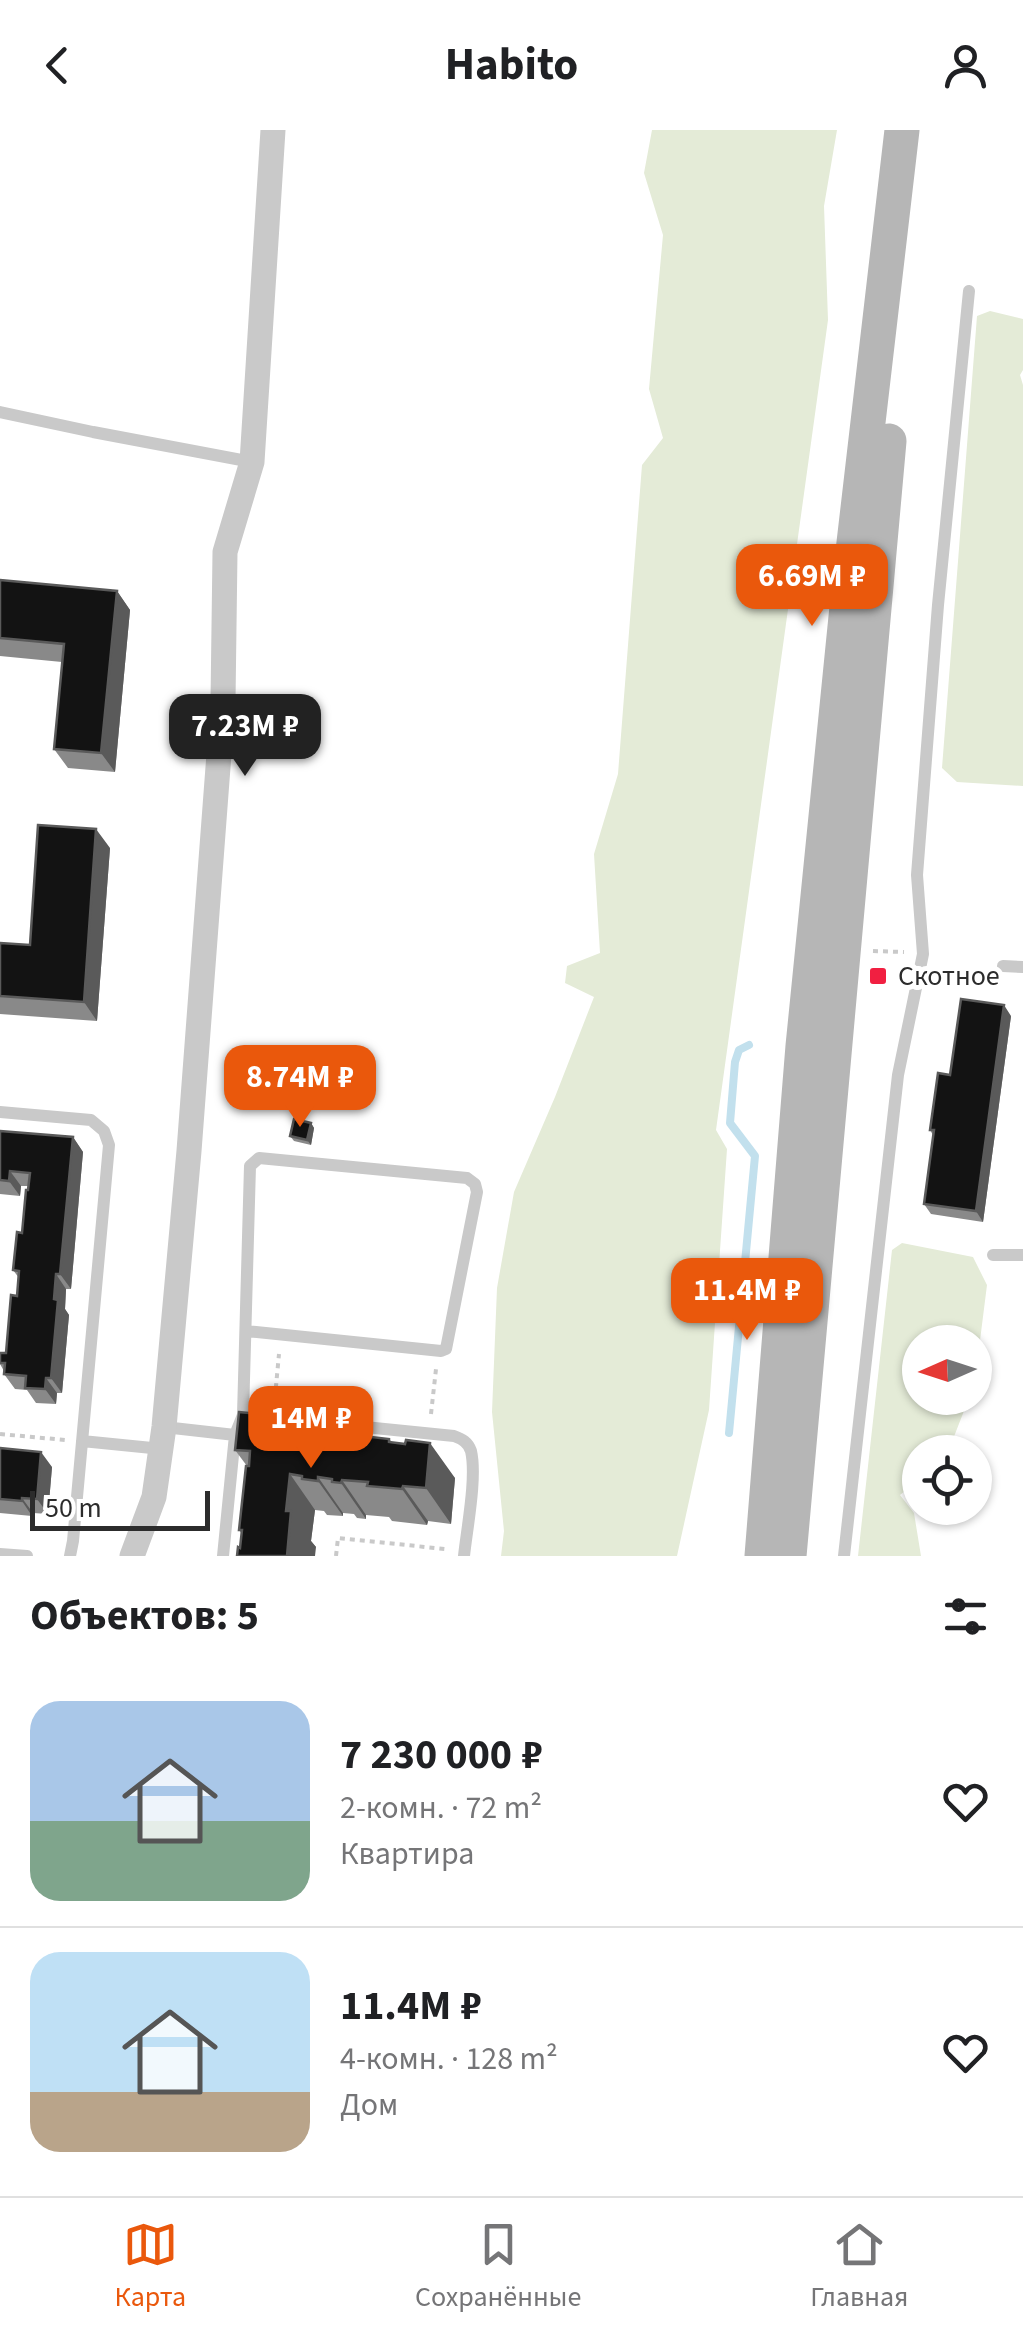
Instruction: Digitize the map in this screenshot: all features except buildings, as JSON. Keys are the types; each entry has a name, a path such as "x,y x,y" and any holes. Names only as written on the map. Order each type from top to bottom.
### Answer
{"main road":[{"path":"762,1556 804,1046 848,596 902,130"},
{"path":"789,1556 897,360 914,130"}],"street":[{"path":"132,1556 154,1498 163,1438 223,701 225,552 252,462 273,130"}],"lane":[{"path":"844,1556 898,1075 923,954 917,876 938,605 969,290"},
{"path":"0,412 252,462"},
{"path":"1003,966 1023,967"},
{"path":"0,1112 91,1120 104,1130 109,1146 70,1556"},
{"path":"223,1556 235,1436 243,1415 250,1166 253,1160 468,1178 474,1184 477,1192 446,1348 246,1331"},
{"path":"993,1254 1023,1255"},
{"path":"243,1415 273,1418"},
{"path":"292,1420 464,1440 470,1448 472,1476 464,1554"},
{"path":"82,1441 235,1436"},
{"path":"0,1554 27,1556"}],"path":[{"path":"868,952 923,954"},
{"path":"273,1418 282,1335"},
{"path":"429,1434 438,1350"},
{"path":"0,1434 82,1441"},
{"path":"336,1556 338,1538 464,1554"}],"green space":[{"path":"652,130 837,130 824,206 828,320 716,1130 727,1149 709,1410 677,1556 501,1556 504,1531 492,1412 497,1288 514,1192 594,997 565,983 567,966 600,953 594,854 618,774 642,465 663,438 649,389 663,235 644,173"},
{"path":"990,311 1023,319 1023,786 957,782 942,768 977,316"},
{"path":"902,1243 973,1257 987,1285 982,1325 902,1325 902,1415 962,1415 955,1435 902,1435 902,1525 916,1525 921,1556 858,1556 892,1250"}],"waterway":[{"path":"729,1433 755,1156 730,1123 735,1062 739,1050 749,1045"}],"place":[{"name":"Скотное","path":"878,976"}]}
